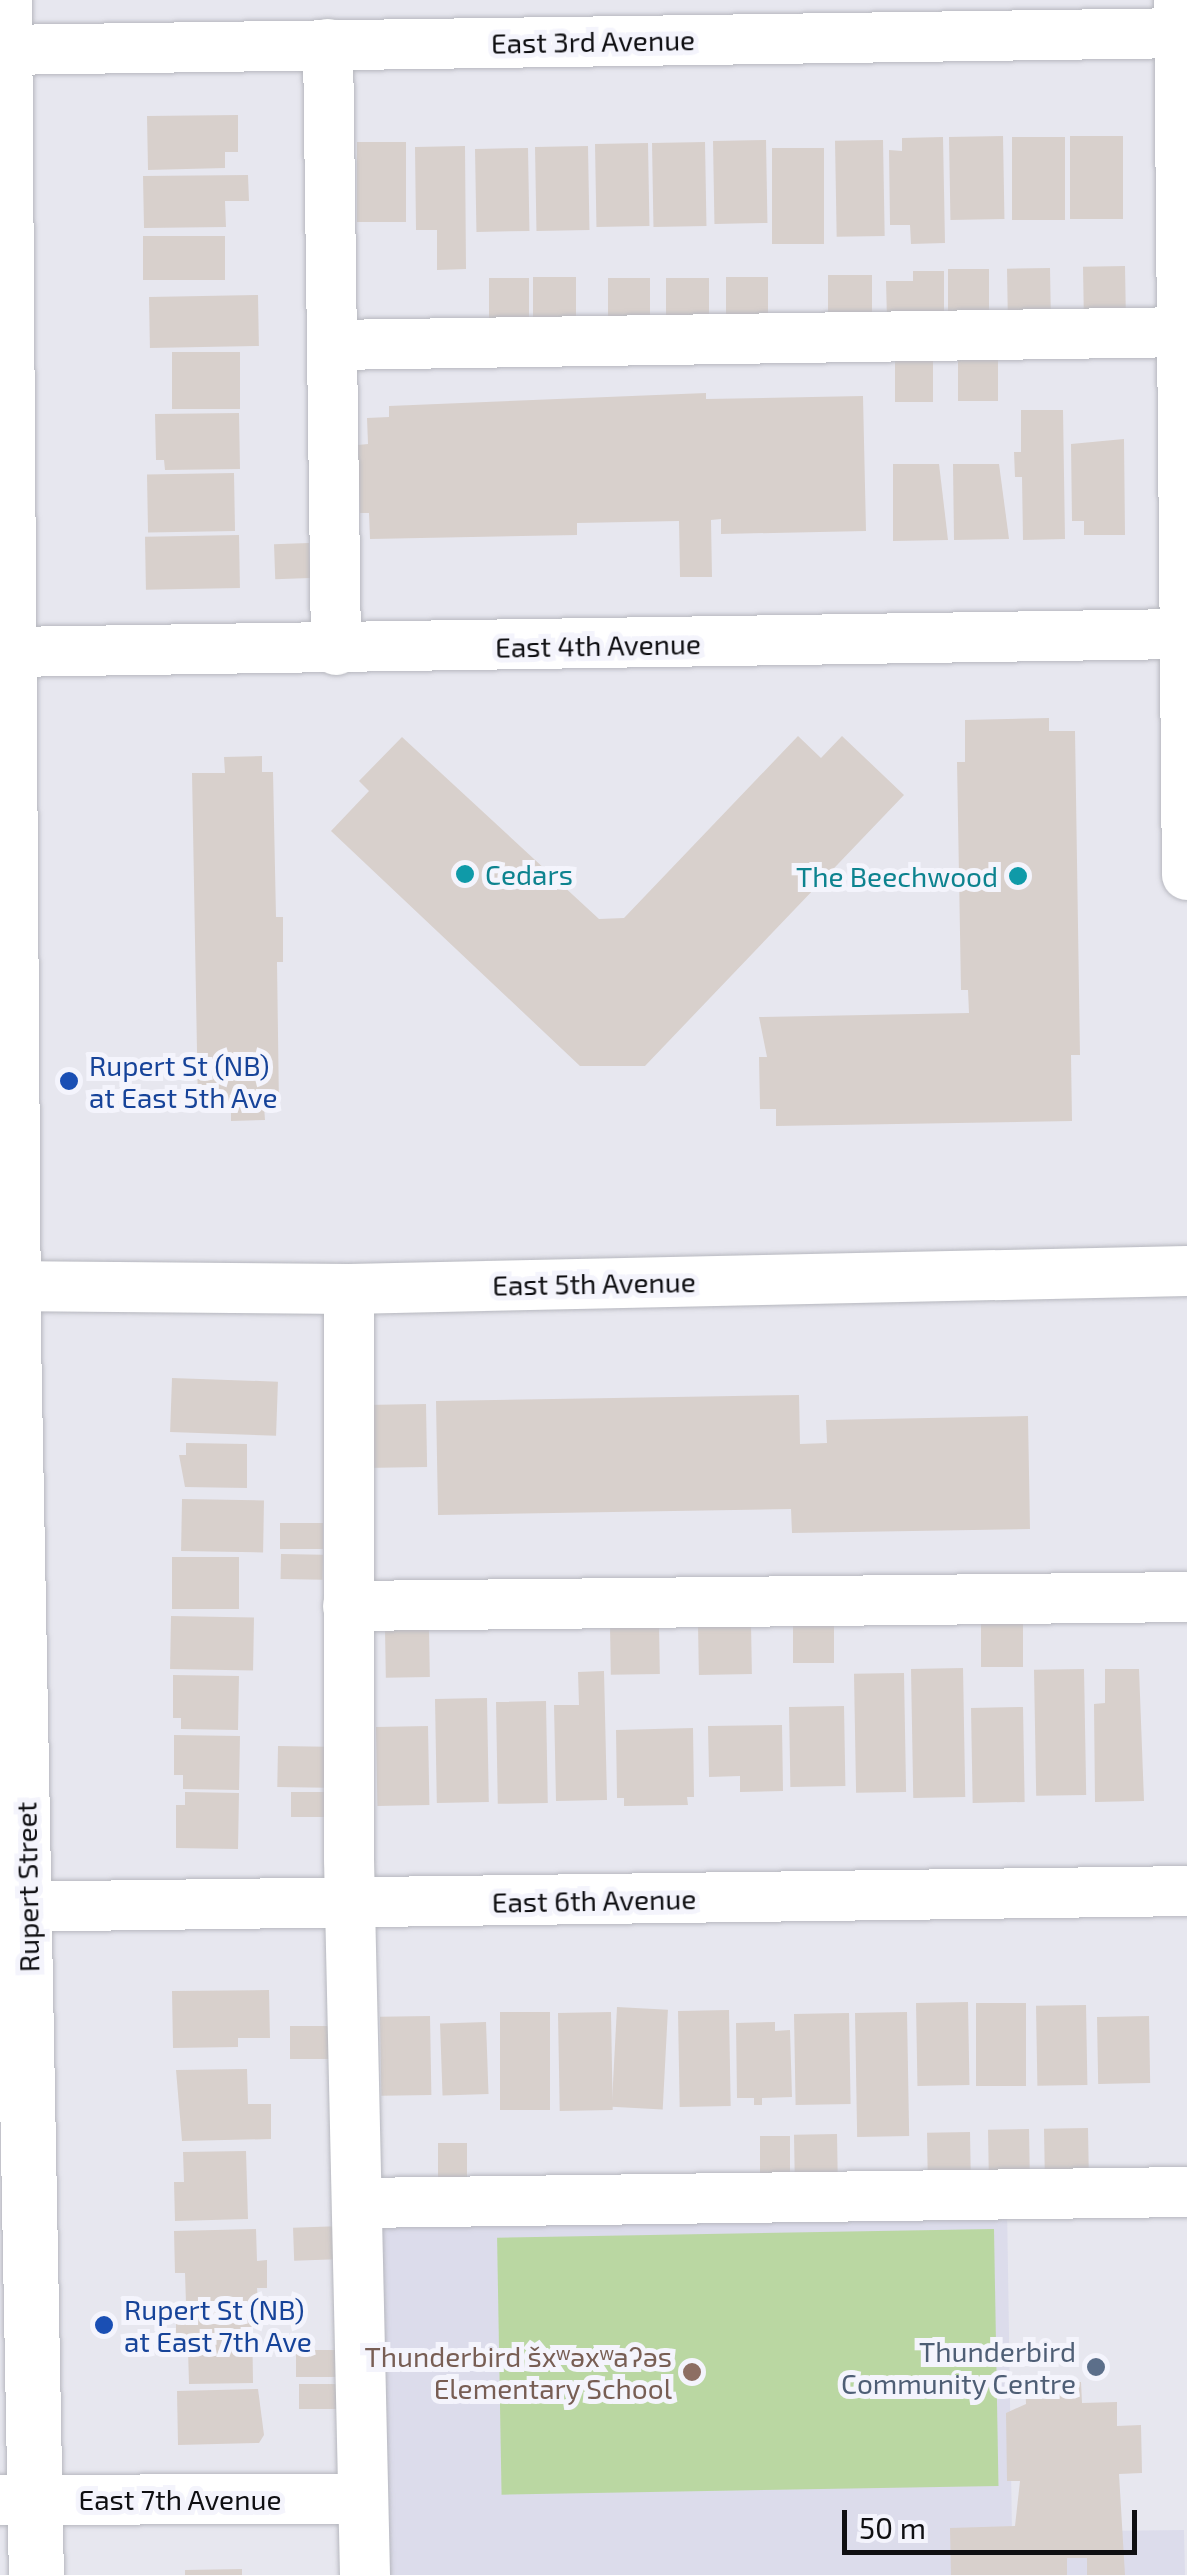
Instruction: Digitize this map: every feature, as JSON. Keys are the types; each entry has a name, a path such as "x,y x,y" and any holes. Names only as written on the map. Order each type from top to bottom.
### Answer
{"main road":[{"name":"Rupert Street","path":"3,33 9,652 7,1286 17,2499 36,2575"}],"street":[{"name":"East 3rd Avenue","path":"3,33 328,44 1182,22"},
{"path":"1182,22 1187,876"},
{"path":"328,44 336,650"},
{"path":"332,345 1184,332"},
{"name":"East 4th Avenue","path":"9,652 336,650 1186,634"},
{"name":"East 5th Avenue","path":"7,1286 349,1288 1187,1271"},
{"path":"349,1288 348,1606 360,2499 365,2575"},
{"path":"348,1606 1187,1597"},
{"name":"East 6th Avenue","path":"14,1906 1187,1891"},
{"path":"358,2203 1187,2192"},
{"name":"East 7th Avenue","path":"17,2499 360,2499"}],"shaded area":[{"name":"Thunderbird šxʷəxʷaʔəs Elementary School","path":"1007,2205 1012,2532 1184,2530 1185,2575 365,2575 378,2214"}],"green space":[{"path":"994,2229 998,2486 502,2495 497,2238"}],"building":[{"path":"238,115 238,152 225,152 225,168 148,170 147,116"},
{"path":"1003,136 1004,219 950,220 949,137"},
{"path":"1070,136 1123,136 1123,219 1070,219"},
{"path":"943,137 945,243 911,244 910,225 890,225 889,150 902,151 902,138"},
{"path":"1012,137 1065,137 1065,220 1012,220"},
{"path":"766,140 767,223 714,224 713,141"},
{"path":"883,140 885,236 837,237 835,141"},
{"path":"357,142 406,142 406,222 357,222"},
{"path":"705,142 706,226 653,227 652,143"},
{"path":"648,143 649,226 596,227 595,144"},
{"path":"465,146 466,269 437,270 437,230 416,230 415,147"},
{"path":"588,146 589,230 536,231 535,147"},
{"path":"528,148 529,231 476,232 475,149"},
{"path":"772,148 824,148 824,244 772,244"},
{"path":"248,175 249,201 225,201 226,227 144,228 143,176"},
{"path":"143,236 225,236 225,280 143,280"},
{"path":"1125,266 1126,316 1084,317 1083,267"},
{"path":"1050,268 1051,318 1008,319 1007,269"},
{"path":"948,269 989,269 989,319 948,319"},
{"path":"913,271 944,271 944,319 887,320 886,281 913,281"},
{"path":"828,275 872,275 872,323 828,323"},
{"path":"533,277 576,277 576,328 533,328"},
{"path":"726,277 768,277 768,324 726,324"},
{"path":"489,278 529,278 529,329 489,329"},
{"path":"608,278 650,278 650,324 608,324"},
{"path":"666,278 709,278 709,324 666,324"},
{"path":"258,295 259,346 150,348 149,297"},
{"path":"172,352 240,352 240,409 172,409"},
{"path":"958,357 998,357 998,401 958,401"},
{"path":"895,359 933,359 933,402 895,402"},
{"path":"706,393 706,399 863,396 866,531 721,534 721,519 711,520 712,577 680,577 679,521 577,523 577,535 370,539 369,513 360,513 358,445 368,444 367,418 389,417 389,406"},
{"path":"1021,410 1063,410 1065,539 1023,540 1022,477 1015,477 1014,452 1021,452"},
{"path":"239,413 240,469 165,470 164,460 156,460 155,414"},
{"path":"1124,439 1125,535 1084,535 1084,521 1072,521 1071,444"},
{"path":"893,464 939,464 948,540 893,541"},
{"path":"953,464 999,464 1009,539 954,540"},
{"path":"234,473 235,531 148,533 147,475"},
{"path":"239,535 240,588 146,590 145,537"},
{"path":"309,543 310,578 275,579 274,544"},
{"name":"The Beechwood","path":"1049,718 1049,731 1075,731 1080,1055 1071,1055 1072,1121 776,1126 776,1109 760,1109 759,1057 767,1057 759,1017 969,1013 968,990 961,990 957,762 965,762 965,720"},
{"name":"Cedars","path":"798,736 821,758 842,736 904,795 645,1066 580,1066 331,831 369,791 359,781 402,737 599,919 624,918"},
{"path":"262,756 262,772 273,772 276,917 283,917 283,962 277,962 279,1106 264,1106 265,1120 231,1121 231,1107 198,1107 192,773 225,773 224,757"},
{"path":"172,1378 278,1382 276,1436 170,1432"},
{"path":"799,1395 800,1444 827,1443 826,1420 1028,1416 1030,1529 792,1533 791,1509 438,1515 436,1401"},
{"path":"426,1404 427,1467 364,1468 363,1405"},
{"path":"186,1443 247,1444 247,1488 185,1487 179,1455 186,1455"},
{"path":"182,1499 264,1500 263,1552 181,1551"},
{"path":"280,1523 323,1523 323,1549 280,1549"},
{"path":"281,1554 323,1555 323,1580 281,1579"},
{"path":"172,1557 239,1557 239,1609 172,1609"},
{"path":"171,1616 254,1617 253,1670 170,1669"},
{"path":"751,1623 752,1674 699,1675 698,1624"},
{"path":"793,1623 834,1623 834,1663 793,1663"},
{"path":"981,1623 1023,1623 1023,1667 981,1667"},
{"path":"659,1625 660,1674 611,1675 610,1626"},
{"path":"429,1628 430,1677 386,1678 385,1629"},
{"path":"963,1668 965,1797 913,1798 911,1669"},
{"path":"1084,1669 1086,1795 1036,1796 1034,1670"},
{"path":"1105,1669 1139,1669 1144,1801 1095,1802 1094,1704 1105,1703"},
{"path":"604,1671 607,1800 556,1801 554,1705 579,1705 578,1672"},
{"path":"904,1673 906,1792 856,1793 854,1674"},
{"path":"173,1675 239,1676 238,1730 181,1729 181,1718 173,1718"},
{"path":"487,1698 489,1802 437,1803 435,1699"},
{"path":"546,1701 548,1803 498,1804 496,1702"},
{"path":"844,1706 845,1786 790,1787 789,1707"},
{"path":"1023,1707 1025,1802 973,1803 971,1708"},
{"path":"782,1725 783,1791 740,1792 740,1776 709,1777 708,1726"},
{"path":"428,1726 429,1805 377,1806 376,1727"},
{"path":"693,1728 694,1797 687,1797 688,1805 624,1806 624,1798 617,1798 616,1730"},
{"path":"174,1735 240,1736 239,1790 183,1789 183,1775 174,1775"},
{"path":"278,1746 327,1747 326,1788 277,1787"},
{"path":"185,1792 239,1793 238,1849 176,1848 176,1805 185,1805"},
{"path":"291,1792 331,1792 331,1817 291,1817"},
{"path":"269,1990 270,2038 238,2038 238,2047 173,2048 172,1991"},
{"path":"968,2002 969,2085 917,2086 916,2003"},
{"path":"976,2003 1026,2003 1026,2086 976,2086"},
{"path":"1086,2005 1087,2085 1037,2086 1036,2006"},
{"path":"617,2007 668,2010 663,2110 612,2107"},
{"path":"729,2010 731,2106 680,2107 678,2011"},
{"path":"500,2012 550,2012 550,2110 500,2110"},
{"path":"611,2012 613,2110 560,2111 558,2013"},
{"path":"907,2012 909,2136 857,2137 855,2013"},
{"path":"849,2013 851,2104 796,2105 794,2014"},
{"path":"430,2016 431,2095 381,2096 380,2017"},
{"path":"1149,2016 1150,2083 1098,2084 1097,2017"},
{"path":"486,2022 489,2094 443,2096 440,2024"},
{"path":"775,2022 775,2031 790,2030 792,2097 762,2098 762,2105 754,2105 754,2098 737,2098 736,2023"},
{"path":"290,2026 337,2026 337,2059 290,2059"},
{"path":"247,2069 248,2104 271,2104 271,2139 182,2141 176,2070"},
{"path":"1088,2128 1089,2174 1045,2175 1044,2129"},
{"path":"1029,2129 1030,2175 989,2176 988,2130"},
{"path":"970,2132 971,2180 928,2181 927,2133"},
{"path":"837,2134 838,2176 795,2177 794,2135"},
{"path":"760,2136 790,2136 790,2176 760,2176"},
{"path":"438,2143 467,2143 467,2184 438,2184"},
{"path":"246,2151 248,2219 175,2221 174,2182 184,2182 183,2152"},
{"path":"342,2226 343,2259 294,2261 293,2228"},
{"path":"256,2229 257,2261 267,2260 267,2288 257,2288 258,2301 186,2303 185,2273 175,2273 174,2231"},
{"path":"252,2311 253,2383 189,2384 188,2350 176,2350 176,2312"},
{"path":"296,2350 336,2350 336,2377 296,2377"},
{"path":"1081,2382 1082,2403 1117,2402 1117,2426 1141,2425 1142,2473 1119,2474 1125,2575 1087,2575 1087,2558 1067,2558 1067,2575 951,2575 950,2528 1015,2526 1020,2481 1007,2481 1006,2413 1026,2404 1025,2384"},
{"path":"299,2384 346,2384 346,2409 299,2409"},
{"path":"258,2389 264,2435 259,2443 178,2445 177,2391"},
{"path":"242,2569 242,2575 185,2575 185,2570"}],"place":[{"name":"Cedars","path":"465,874"},
{"name":"The Beechwood","path":"1018,876"},
{"name":"Rupert St (NB) at East 5th Ave","path":"69,1081"},
{"name":"Rupert St (NB) at East 7th Ave","path":"104,2325"},
{"name":"Thunderbird Community Centre","path":"1096,2367"},
{"name":"Thunderbird šxʷəxʷaʔəs Elementary School","path":"692,2372"}]}
